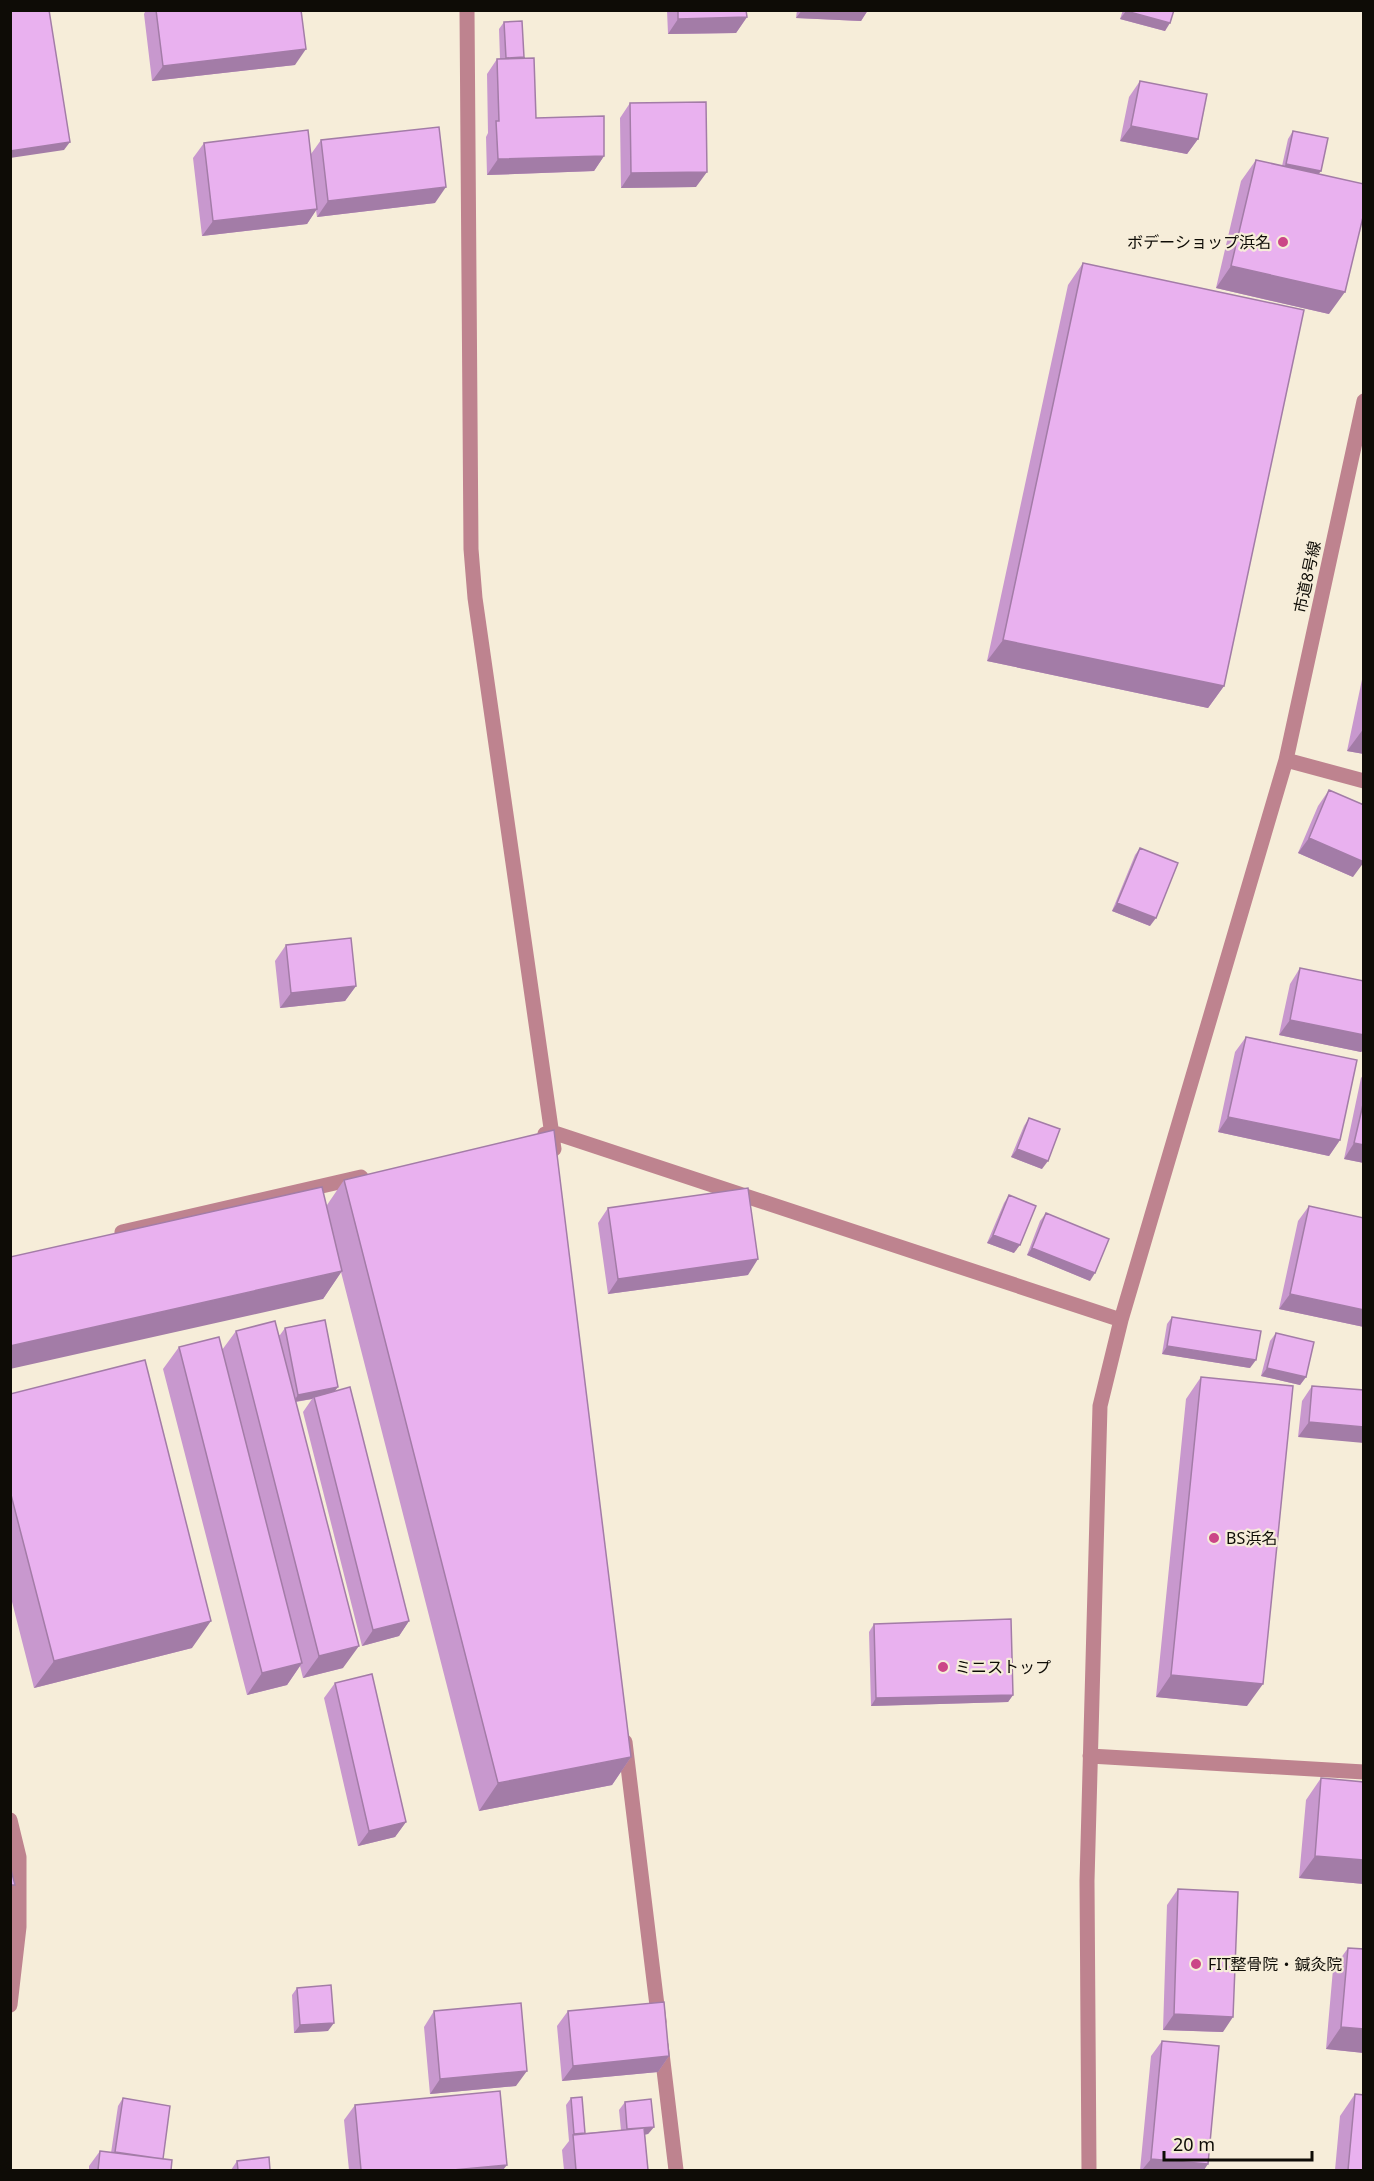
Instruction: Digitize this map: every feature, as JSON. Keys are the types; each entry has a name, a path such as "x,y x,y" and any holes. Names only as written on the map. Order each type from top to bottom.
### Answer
{"street":[{"path":"467,10 471,549 475,597 557,1168"},
{"name":"市道8号線","path":"1089,2170 1087,1881 1100,1406 1120,1320 1286,760 1364,401"},
{"path":"1286,760 1364,781"},
{"path":"530,1137 552,1132 1120,1320"},
{"path":"103,1236 381,1172"},
{"path":"623,1722 676,2170"},
{"path":"1090,1756 1364,1772"},
{"path":"10,1820 19,1857 19,1927 10,2005"}],"building":[{"path":"10,10 49,10 70,142 10,151"},
{"path":"156,10 301,10 306,49 163,66"},
{"path":"678,10 746,10 747,17 678,19"},
{"path":"1126,10 1174,10 1170,23"},
{"path":"522,21 524,57 506,58 504,22"},
{"path":"534,58 536,118 604,116 604,156 498,159 497,59"},
{"path":"1140,81 1207,94 1198,139 1131,126"},
{"path":"706,102 707,172 631,173 630,103"},
{"path":"439,127 446,187 328,201 321,140"},
{"path":"308,130 317,209 213,221 204,143"},
{"path":"1293,131 1328,138 1321,171 1286,164"},
{"path":"1256,160 1364,184 1364,213 1345,292 1231,266"},
{"path":"1083,263 1304,310 1224,686 1003,640"},
{"path":"1329,790 1364,805 1364,862 1309,838"},
{"path":"1140,848 1178,863 1156,918 1117,903"},
{"path":"351,938 356,986 291,993 286,945"},
{"path":"1300,968 1364,981 1364,1035 1290,1020"},
{"path":"1246,1037 1357,1060 1340,1140 1228,1117"},
{"path":"1364,1100 1364,1145 1354,1143"},
{"path":"1029,1118 1060,1129 1048,1161 1017,1149"},
{"path":"554,1130 631,1757 498,1783 344,1180"},
{"path":"322,1187 342,1271 10,1346 10,1257"},
{"path":"748,1188 758,1259 618,1279 608,1208"},
{"path":"1009,1195 1036,1206 1020,1245 993,1235"},
{"path":"1309,1206 1364,1218 1364,1310 1290,1294"},
{"path":"1046,1213 1109,1239 1095,1273 1032,1248"},
{"path":"1172,1317 1261,1331 1256,1360 1167,1346"},
{"path":"325,1320 338,1387 298,1395 285,1328"},
{"path":"275,1321 359,1646 319,1656 236,1331"},
{"path":"1276,1333 1314,1342 1306,1377 1267,1368"},
{"path":"219,1337 302,1663 262,1673 179,1347"},
{"path":"145,1360 211,1621 54,1661 10,1491 10,1394"},
{"path":"1201,1377 1293,1386 1263,1684 1171,1675"},
{"path":"1312,1386 1364,1390 1364,1427 1309,1422"},
{"path":"350,1387 409,1621 373,1630 314,1397"},
{"path":"1011,1619 1013,1695 876,1698 874,1624"},
{"path":"372,1674 406,1822 369,1831 335,1683"},
{"path":"1321,1778 1364,1782 1364,1860 1315,1856"},
{"path":"10,1866 15,1885 10,1885"},
{"path":"1178,1889 1238,1892 1233,2017 1174,2014"},
{"path":"1348,1948 1364,1949 1364,2029 1341,2027"},
{"path":"331,1985 334,2023 300,2025 297,1988"},
{"path":"664,2002 669,2056 573,2066 568,2011"},
{"path":"521,2003 527,2071 440,2079 434,2011"},
{"path":"1162,2041 1219,2046 1208,2164 1151,2159"},
{"path":"500,2091 507,2165 453,2170 361,2170 355,2105"},
{"path":"1355,2094 1364,2095 1364,2170 1348,2170"},
{"path":"582,2097 585,2133 574,2134 571,2098"},
{"path":"123,2098 170,2106 163,2159 115,2152"},
{"path":"651,2099 654,2127 627,2129 625,2102"},
{"path":"644,2128 648,2170 576,2170 573,2135"},
{"path":"100,2151 172,2160 171,2170 98,2170"},
{"path":"269,2157 270,2170 238,2170 237,2161"}],"place":[{"name":"ボデーショップ浜名","path":"1283,242"},
{"name":"BS浜名","path":"1214,1538"},
{"name":"ミニストップ","path":"943,1667"},
{"name":"FIT整骨院・鍼灸院","path":"1196,1964"}]}
